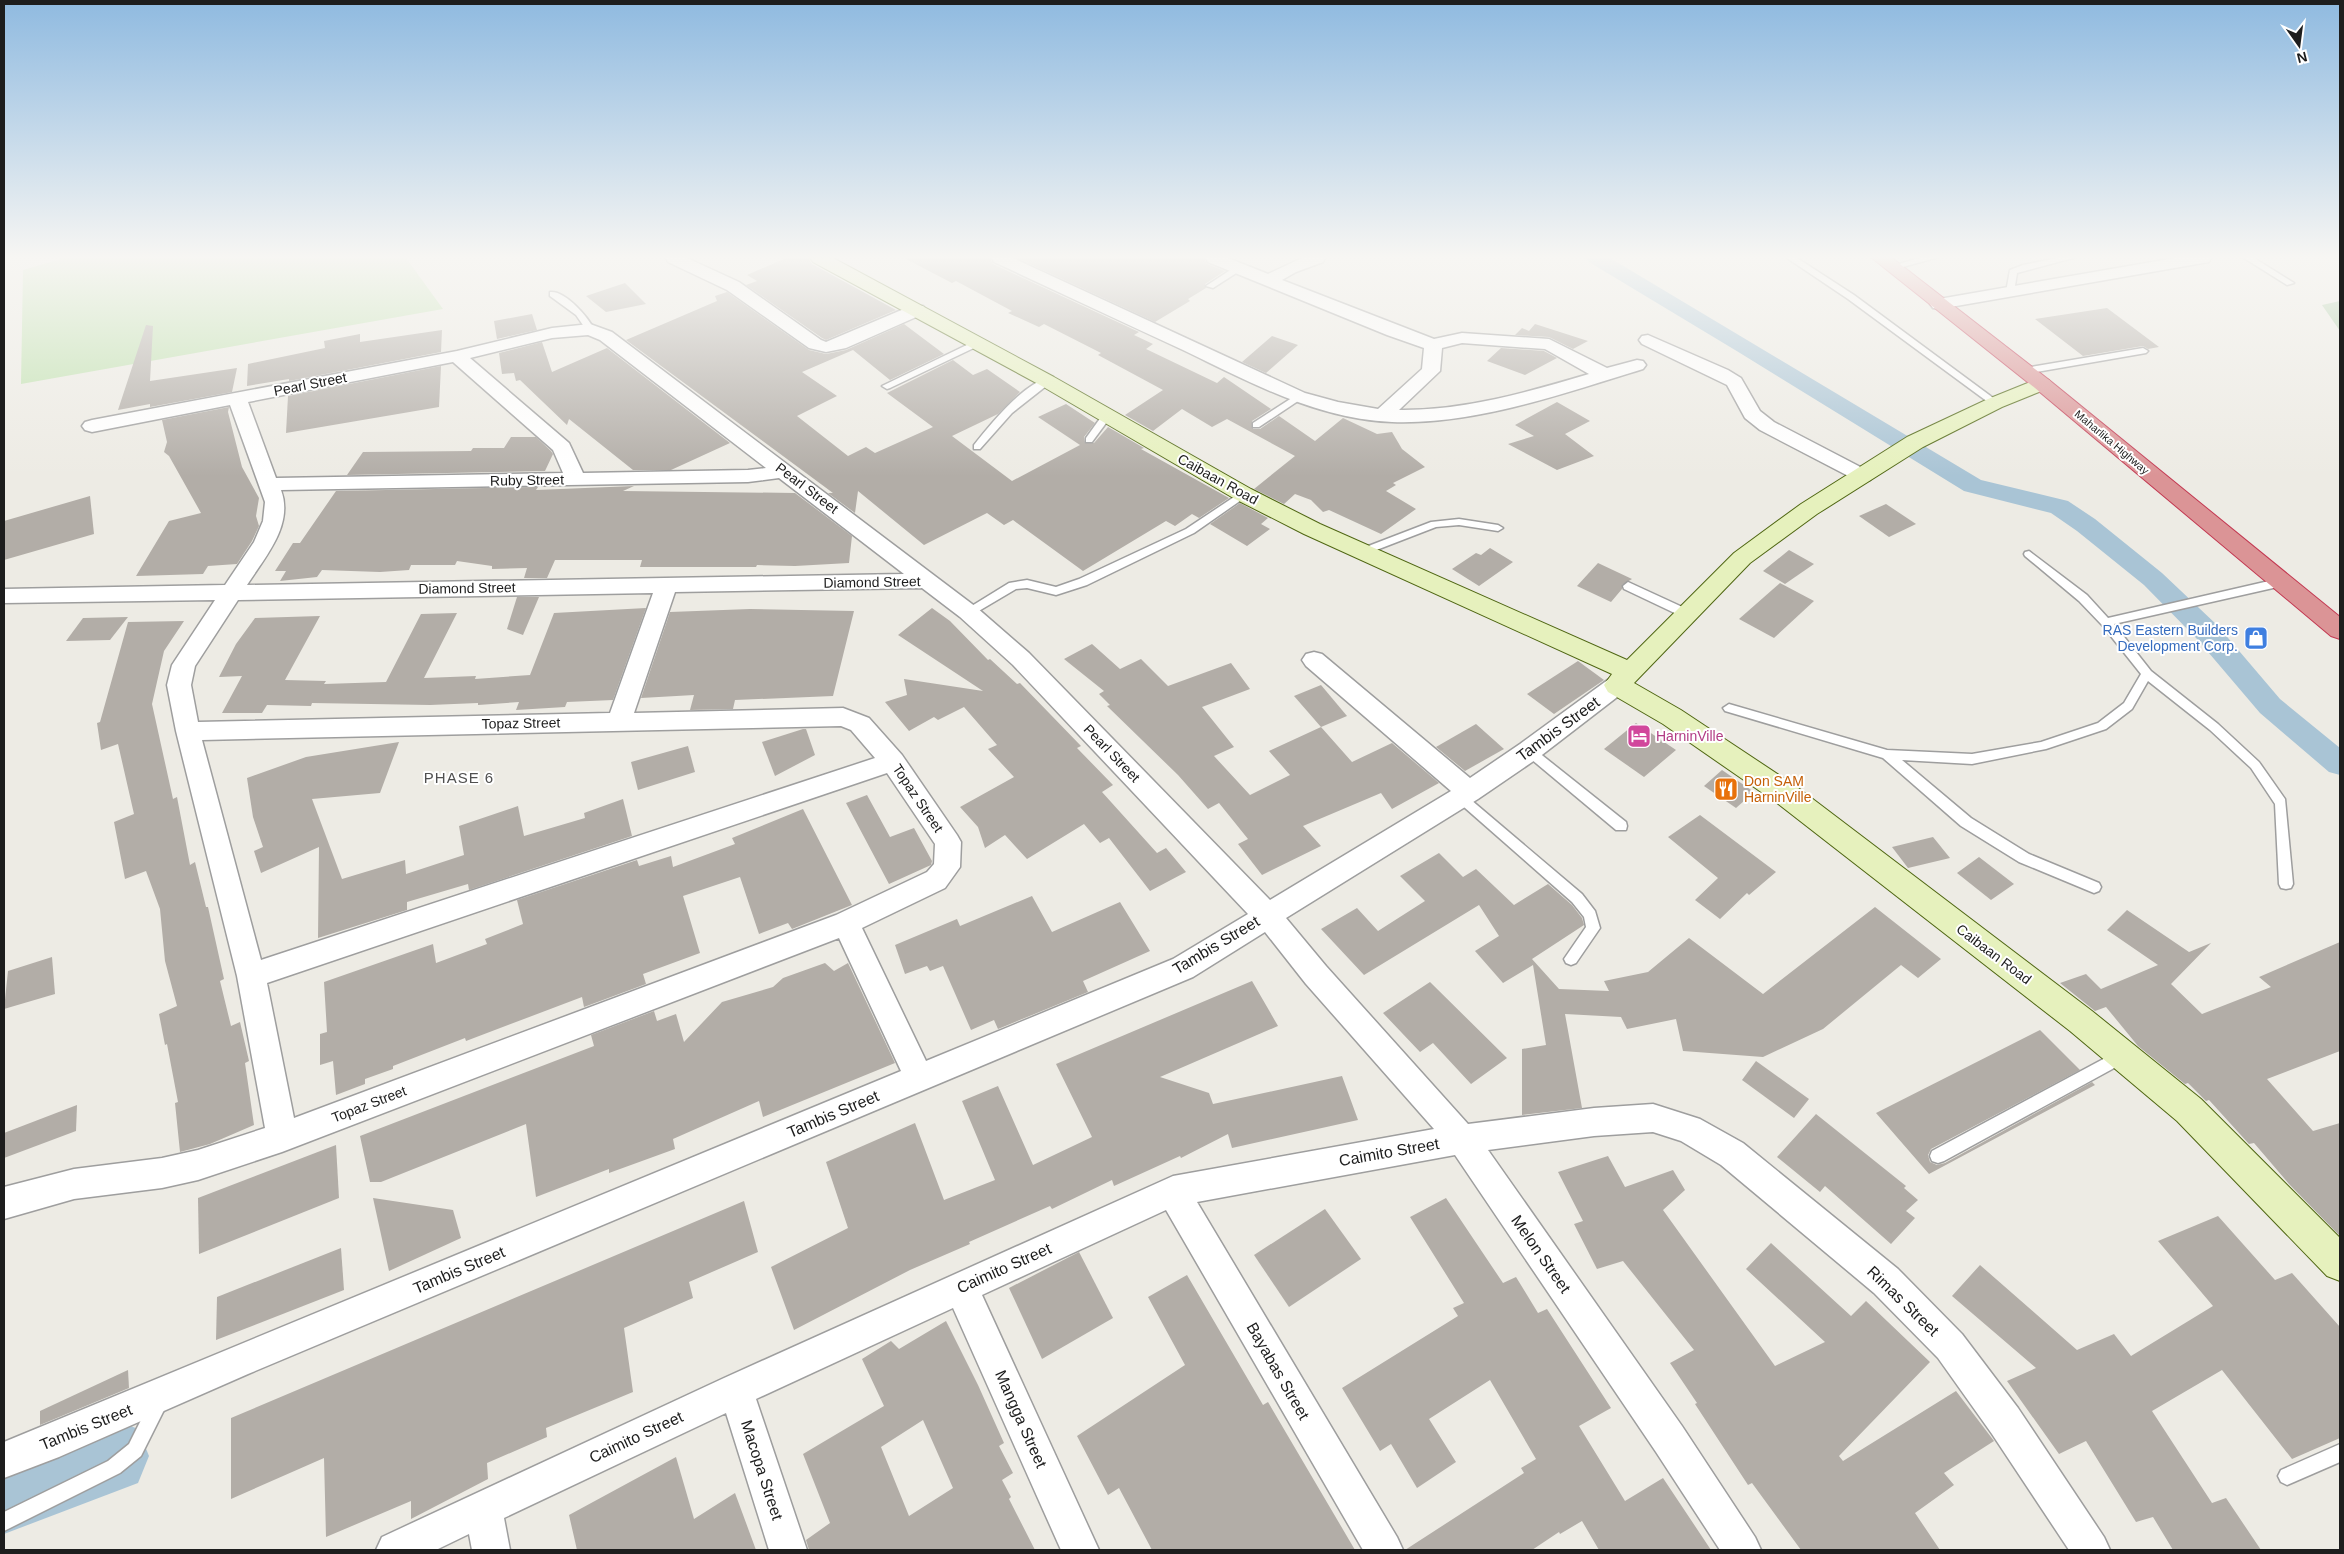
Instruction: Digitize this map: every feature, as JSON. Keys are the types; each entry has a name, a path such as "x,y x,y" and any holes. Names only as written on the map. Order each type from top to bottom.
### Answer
{"highway":[{"name":"Maharlika Highway","path":"1974,331 2034,377 2340,630"}],"street":[{"name":"Pearl Street","path":"92,426 457,356 552,333 576,331"},
{"name":"Pearl Street","path":"593,331 606,336 930,581 1021,659 1267,915 1316,975"},
{"path":"797,331 816,344 826,347 840,344 871,331"},
{"name":"Caibaan Road","path":"954,331 1047,381 1243,494 1624,679 1672,717 1787,796 2081,1021 2188,1110 2340,1263"},
{"path":"1157,331 1298,396 1317,403 1383,415 1435,414 1505,402 1637,366"},
{"path":"1396,331 1433,345 1462,338 1549,344 1605,375"},
{"path":"1648,340 1728,378 1734,382 1752,414 1767,426 1863,476"},
{"path":"1383,415 1431,371 1433,345"},
{"path":"457,356 562,447 576,479"},
{"path":"1624,679 1742,558 1809,509 1894,455 1915,442 1995,403 2034,377"},
{"path":"237,398 275,502 273,521 264,542 184,665 179,685 188,731 251,976 282,1137"},
{"name":"Ruby Street","path":"268,484 748,476 786,471"},
{"name":"Diamond Street","path":"4,596 930,581"},
{"path":"619,721 667,585"},
{"path":"1314,660 1464,795"},
{"name":"Tambis Street","path":"4,1460 162,1396 236,1362 1183,968 1464,795 1529,751 1624,679"},
{"name":"Topaz Street","path":"4,1203 74,1184 162,1173 198,1165 282,1137 846,923 936,880 947,867 948,842 893,762 860,724 842,717 188,731"},
{"path":"251,976 893,762"},
{"path":"846,923 919,1078"},
{"name":"Melon Street","path":"1316,975 1462,1139 1669,1439 1742,1550"},
{"name":"Caimito Street","path":"395,1550 736,1390 1173,1191 1462,1139 1594,1122 1652,1118"},
{"name":"Rimas Street","path":"1652,1118 1689,1129 1732,1154 1886,1281 1950,1346 2005,1421 2091,1550"},
{"name":"Bayabas Street","path":"1173,1191 1384,1550"},
{"name":"Mangga Street","path":"961,1287 1080,1550"},
{"name":"Macopa Street","path":"736,1390 788,1550"},
{"path":"483,1508 491,1550"}],"lane":[{"path":"1897,331 1995,403"},
{"path":"887,386 977,343"},
{"path":"2034,377 2143,350"},
{"path":"977,447 1010,408 1047,381"},
{"path":"1256,425 1298,396"},
{"path":"1089,440 1107,415"},
{"path":"968,612 1013,586 1027,584 1056,591 1084,582 1190,531 1243,494"},
{"path":"1362,552 1435,524 1459,522 1498,528"},
{"path":"2029,554 2083,598 2106,622 2147,674 2214,727 2255,765 2281,803 2286,884"},
{"path":"2106,622 2188,605 2282,582"},
{"path":"1628,586 1687,614"},
{"path":"1729,708 1887,755 1972,759 2042,746 2102,726 2128,706 2147,674"},
{"path":"1529,751 1620,826"},
{"path":"1887,755 1966,822 2024,858 2094,887"},
{"path":"1464,795 1577,898 1590,915 1593,928 1571,959"},
{"path":"1938,1156 2122,1056"},
{"path":"4,1522 114,1467 135,1450 162,1396"},
{"path":"2286,1476 2340,1453"}],"green space":[{"path":"22,331 322,331 21,384"}],"building":[{"path":"144,331 153,331 150,381 237,368 232,392 150,407 150,404 118,410"},
{"path":"442,331 441,352 289,381 289,379 247,386 248,364 325,348 324,341 360,334 360,342"},
{"path":"496,331 535,331 497,339"},
{"path":"648,331 781,331 809,350 826,354 846,350 889,331 913,331 944,354 890,380 853,350 802,372 837,396 797,416 848,456 866,447 875,453 933,427 887,393 953,360 973,375 987,369 1020,392 998,414 952,436 1012,481 1080,445 1038,417 1066,404 1095,423 1084,437 1085,443 1094,443 1108,427 1144,448 1141,449 1229,498 1199,518 1192,514 1175,526 1166,521 1083,571 1013,520 1004,525 987,513 924,545 858,491 855,513 828,493 833,493 626,340"},
{"path":"811,331 848,331 826,340"},
{"path":"1057,331 1139,332 1134,335 1153,344 1146,349 1217,383 1224,377 1271,409 1252,421 1253,429 1260,429 1279,416 1315,441 1343,418 1377,434 1392,432 1402,449 1425,467 1393,483 1396,485 1386,491 1416,509 1381,534 1329,510 1323,512 1311,500 1295,494 1284,504 1254,489 1295,456 1227,419 1212,427 1182,409 1153,431 1125,415 1163,390 1098,355 1101,353"},
{"path":"1519,331 1555,331 1588,341 1573,349 1549,337 1515,335"},
{"path":"2050,331 2137,331 2159,347 2148,349 2143,346 2083,356"},
{"path":"1272,336 1298,345 1266,373 1242,362"},
{"path":"542,342 552,372 607,348 730,443 671,470 633,470 569,419 567,425 520,380 516,381 514,373 502,374 499,353"},
{"path":"1501,348 1544,351 1557,358 1525,375 1487,361"},
{"path":"441,366 439,407 286,433 288,396"},
{"path":"1557,402 1590,421 1565,434 1594,456 1557,470 1508,444 1534,436 1515,425"},
{"path":"229,407 228,412 242,467 259,498 256,516 259,526 252,541 237,564 208,566 203,574 136,576 169,521 201,513 169,456 164,452 167,442 162,420"},
{"path":"511,437 536,437 551,451 553,454 545,471 347,475 363,452 471,451 473,448 504,448"},
{"path":"634,486 623,491 795,493 852,536 849,563 795,566 757,565 756,567 640,567 642,560 555,560 547,578 524,578 527,568 492,569 492,566 457,561 455,565 411,565 409,570 380,572 322,570 317,577 280,581 286,571 275,571 293,543 300,543 336,491 538,487 536,490"},
{"path":"90,496 94,534 4,560 4,521"},
{"path":"1240,503 1268,518 1261,524 1270,529 1247,546 1210,524"},
{"path":"1886,504 1916,524 1889,537 1859,516"},
{"path":"1490,548 1513,562 1479,586 1452,569 1476,553 1481,555"},
{"path":"1789,550 1814,564 1785,584 1763,571"},
{"path":"1598,563 1632,579 1622,585 1622,589 1611,602 1577,586"},
{"path":"1780,583 1814,601 1774,638 1739,619"},
{"path":"517,597 539,597 523,635 507,629"},
{"path":"646,608 613,700 567,702 565,707 516,710 519,702 478,705 478,703 430,705 312,703 311,706 267,705 262,713 222,713 242,676 219,677 236,644 255,618 320,616 285,680 326,681 324,684 386,682 421,614 457,613 424,678 476,676 475,679 530,675 554,613"},
{"path":"932,608 950,621 988,660 990,659 1017,684 1020,683 1081,746 1077,748 1113,785 1102,792 1157,853 1166,848 1186,872 1150,891 1109,838 1100,843 1084,824 1027,859 1005,835 985,848 978,827 960,807 1014,777 988,749 997,745 964,707 938,720 934,717 909,731 885,702 907,695 904,679 983,691 898,635"},
{"path":"750,609 854,611 833,696 735,700 733,709 690,710 694,695 641,698 670,612"},
{"path":"128,617 110,640 66,641 83,618"},
{"path":"184,621 164,651 152,704 173,799 177,797 190,865 195,862 206,907 208,907 224,979 220,981 231,1026 240,1022 249,1061 245,1063 254,1125 210,1144 180,1152 175,1103 178,1102 159,1014 177,1006 165,961 160,909 146,871 125,879 114,822 134,814 118,744 101,750 97,723 100,722 128,622"},
{"path":"1092,644 1120,669 1141,659 1168,686 1231,663 1250,689 1202,707 1234,747 1214,756 1250,795 1290,775 1269,751 1321,727 1352,762 1392,743 1439,783 1392,809 1381,793 1303,826 1321,846 1262,875 1238,844 1248,839 1219,803 1208,809 1178,775 1107,706 1110,705 1099,694 1104,691 1064,659"},
{"path":"1578,661 1604,680 1554,714 1527,694"},
{"path":"1321,685 1347,716 1321,727 1294,696"},
{"path":"1636,723 1676,750 1644,777 1604,749"},
{"path":"1476,724 1504,749 1465,771 1436,747"},
{"path":"806,729 815,755 775,776 762,742"},
{"path":"399,742 380,793 312,799 342,879 405,860 406,874 464,855 459,826 518,806 524,836 585,818 584,813 623,799 632,836 469,890 468,884 407,902 407,910 318,938 319,847 261,873 254,851 263,847 253,817 247,778 306,757"},
{"path":"688,746 695,772 638,790 631,762"},
{"path":"1722,770 1754,792 1736,808 1704,786"},
{"path":"867,795 890,837 914,828 932,861 931,865 889,884 846,803"},
{"path":"803,809 852,905 792,929 788,923 759,934 740,877 683,896 700,953 643,974 646,984 584,1007 582,997 466,1041 465,1038 393,1066 393,1069 365,1079 365,1084 336,1095 333,1061 320,1065 320,1034 327,1032 324,982 433,944 436,963 487,944 485,939 523,924 517,900 637,860 639,866 671,856 673,867 735,844 732,838"},
{"path":"1700,815 1776,872 1749,895 1747,893 1720,919 1695,900 1718,878 1668,837"},
{"path":"1933,837 1950,858 1908,868 1892,847"},
{"path":"1439,853 1463,877 1476,869 1514,905 1548,884 1572,905 1582,918 1584,925 1532,959 1559,989 1609,991 1604,981 1648,972 1689,938 1763,994 1875,907 1941,959 1918,978 1901,965 1823,1029 1763,1057 1683,1051 1676,1019 1627,1029 1621,1017 1565,1014 1582,1108 1522,1115 1522,1049 1546,1045 1533,965 1503,983 1475,951 1499,936 1479,905 1364,975 1321,929 1357,908 1378,931 1425,901 1400,876"},
{"path":"1979,857 2014,884 1991,900 1957,873"},
{"path":"1032,896 1052,932 1120,902 1150,951 1083,981 1088,992 998,1029 994,1020 971,1030 943,966 930,971 927,966 905,974 895,945 957,919 960,926"},
{"path":"2127,910 2189,952 2211,943 2171,984 2202,1014 2271,987 2259,977 2340,942 2340,1051 2267,1079 2313,1131 2340,1123 2340,1236 2289,1184 2254,1143 2249,1144 2209,1100 2206,1101 2188,1083 2185,1084 2138,1046 2106,1007 2095,1011 2060,983 2086,974 2101,989 2158,965 2107,930"},
{"path":"52,957 55,994 4,1009 8,971"},
{"path":"825,963 834,971 848,963 895,1063 763,1117 759,1101 673,1139 675,1149 609,1173 609,1169 536,1197 526,1124 381,1182 370,1182 360,1136 594,1046 591,1035 654,1011 657,1021 676,1014 684,1042 722,1002 773,987 783,978"},
{"path":"1252,981 1278,1026 1160,1077 1209,1093 1213,1104 1342,1076 1358,1120 1232,1148 1228,1134 1181,1158 1180,1156 1114,1186 1112,1180 1052,1209 1050,1206 969,1242 970,1244 910,1270 794,1330 771,1267 848,1228 826,1162 915,1123 944,1200 995,1180 962,1101 998,1086 1033,1165 1092,1137 1056,1064"},
{"path":"1430,982 1507,1058 1471,1084 1433,1043 1420,1052 1383,1013"},
{"path":"2040,1030 2080,1070 1931,1149 1928,1155 1930,1162 1937,1165 1945,1163 2092,1082 2095,1085 1929,1174 1876,1113"},
{"path":"1756,1061 1809,1099 1794,1118 1742,1080"},
{"path":"77,1105 76,1131 4,1158 4,1133"},
{"path":"1816,1114 1906,1186 1904,1188 1918,1200 1906,1211 1915,1218 1891,1244 1825,1186 1820,1192 1777,1157"},
{"path":"336,1145 339,1198 199,1254 198,1198"},
{"path":"1608,1156 1625,1187 1673,1170 1685,1190 1663,1210 1775,1366 1825,1342 1746,1269 1771,1243 1851,1316 1866,1301 1930,1362 1839,1456 1843,1461 1956,1391 1994,1441 1944,1473 1954,1485 1915,1513 1940,1550 1801,1550 1752,1483 1748,1485 1670,1363 1694,1350 1623,1261 1597,1269 1574,1224 1583,1221 1558,1172"},
{"path":"373,1198 453,1210 461,1238 389,1271"},
{"path":"1446,1198 1503,1283 1516,1277 1538,1313 1547,1309 1611,1408 1579,1426 1625,1501 1663,1478 1711,1550 1599,1550 1582,1521 1560,1534 1559,1532 1532,1550 1405,1550 1524,1473 1521,1468 1536,1459 1490,1380 1429,1419 1456,1462 1417,1488 1391,1444 1380,1451 1342,1388 1458,1316 1453,1308 1464,1303 1410,1217"},
{"path":"744,1201 758,1252 689,1282 693,1298 624,1328 633,1392 546,1428 547,1437 487,1463 488,1479 411,1519 411,1501 326,1537 324,1458 231,1499 231,1418"},
{"path":"1325,1209 1361,1259 1289,1307 1254,1255"},
{"path":"2218,1216 2275,1280 2292,1273 2340,1327 2340,1438 2292,1459 2222,1370 2152,1411 2212,1503 2226,1498 2261,1550 2173,1550 2153,1517 2136,1522 2086,1441 2059,1454 2007,1381 2036,1368 1952,1296 1980,1265 2077,1350 2114,1334 2131,1356 2213,1306 2158,1241"},
{"path":"341,1248 344,1290 216,1340 217,1297"},
{"path":"1079,1252 1113,1318 1042,1359 1009,1288"},
{"path":"1187,1275 1263,1405 1268,1402 1355,1550 1152,1550 1119,1488 1108,1495 1077,1436 1185,1365 1148,1297"},
{"path":"946,1321 1004,1443 999,1446 1013,1473 1002,1480 1011,1497 1009,1499 1035,1550 809,1550 806,1540 830,1523 803,1454 884,1406 862,1359 891,1341 899,1349","holes":["923,1420 953,1488 909,1516 881,1447"]},
{"path":"128,1370 129,1388 40,1425 40,1411"},
{"path":"676,1457 694,1519 735,1493 756,1550 577,1550 569,1515"}],"waterway":[{"path":"1718,331 1973,486 2059,507 2086,525 2153,579 2207,632 2270,706 2340,764"},
{"path":"4,1496 111,1456"}],"place":[{"name":"RAS Eastern Builders Development Corp.","path":"2256,638"},
{"name":"HarninVille","path":"1639,736"},
{"name":"Don SAM HarninVille","path":"1726,789"}],"district":[{"name":"PHASE 6","path":"459,777"}]}
